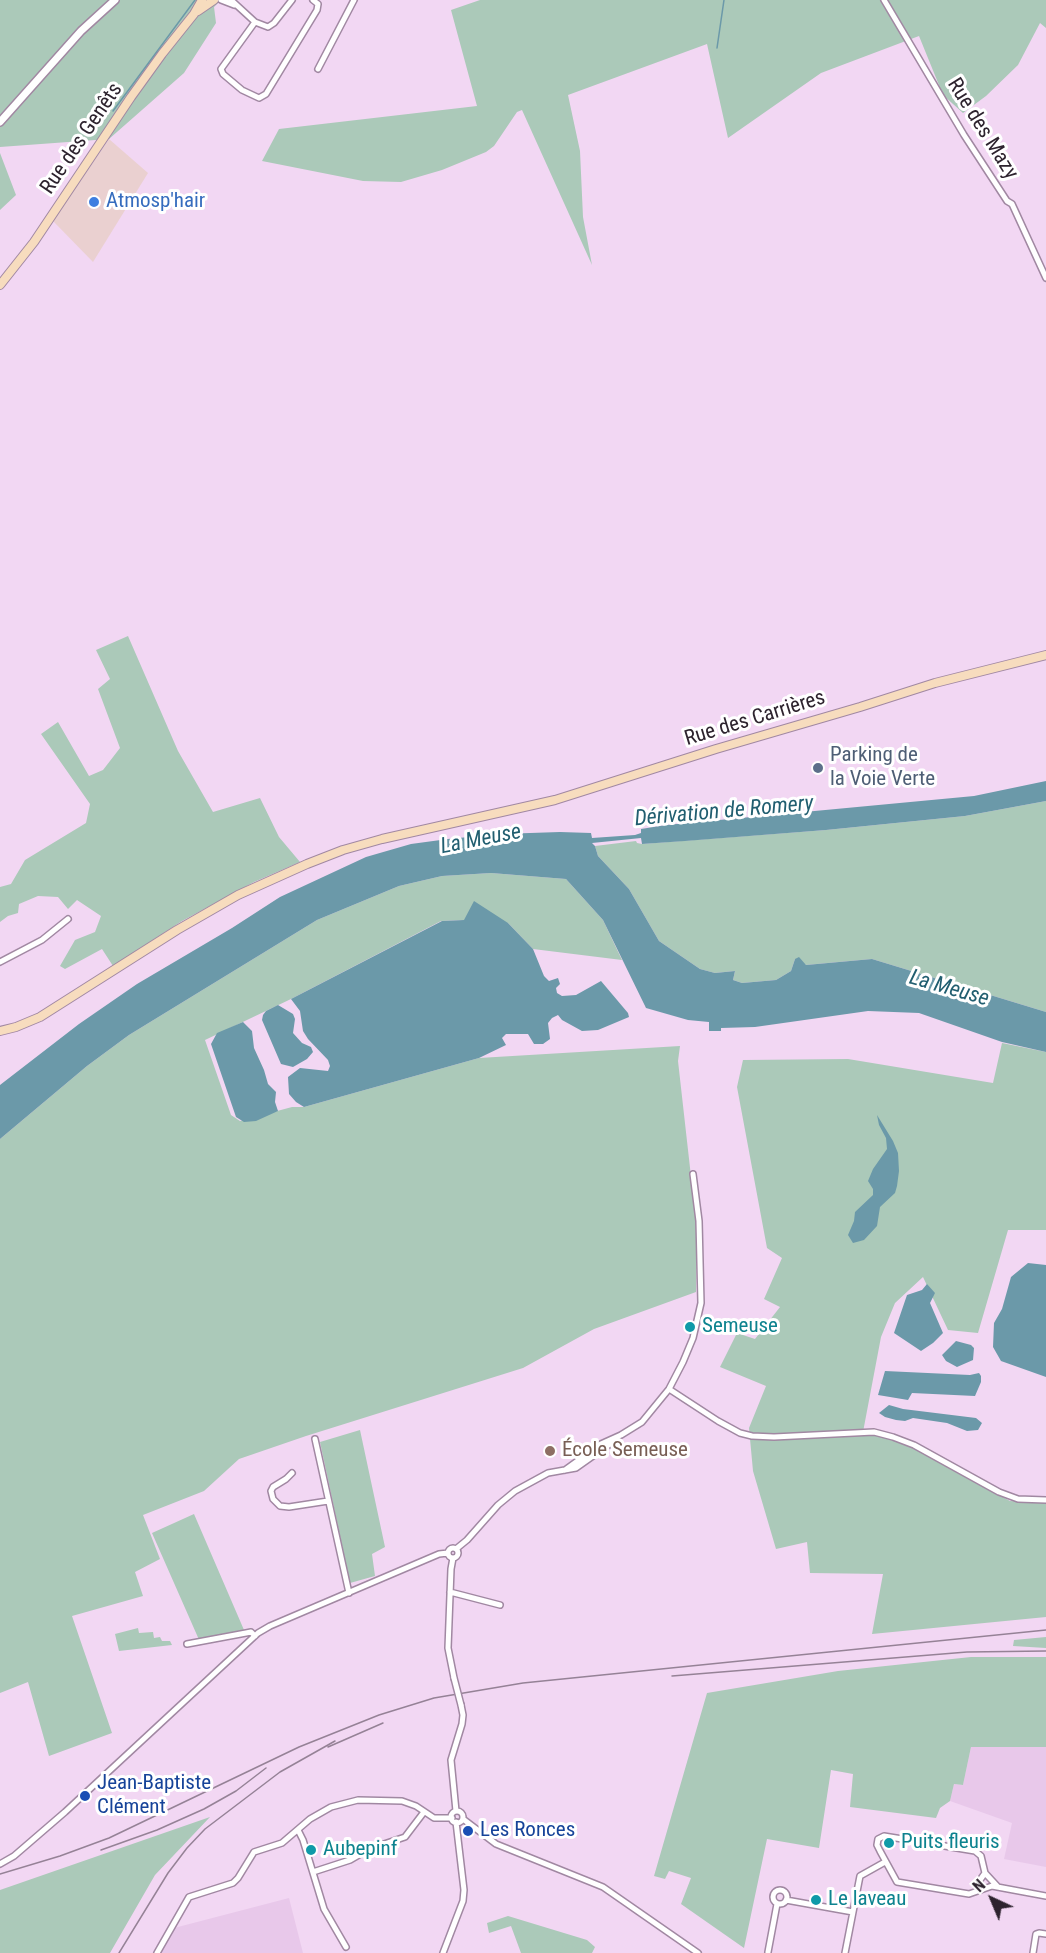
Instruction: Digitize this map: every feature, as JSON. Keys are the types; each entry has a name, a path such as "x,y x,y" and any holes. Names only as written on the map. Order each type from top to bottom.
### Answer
{"main road":[{"name":"Rue des Genêts","path":"0,285 34,242 162,54 194,14 202,0"},
{"name":"Rue des Genêts","path":"194,14 214,0"},
{"name":"Rue des Carrières","path":"0,1031 40,1017 177,930 238,895 307,864 382,839 555,800 935,683 1046,655"}],"street":[{"path":"0,122 81,31 115,0"},
{"path":"221,0 233,3 255,22 265,26 271,25 292,0"},
{"path":"255,22 221,69 223,74 242,90 259,98 266,94 319,6 313,0"},
{"path":"318,69 354,0"},
{"name":"Rue des Mazy","path":"884,0 964,135 1007,201 1012,204 1046,278"},
{"path":"0,962 42,940 68,919"},
{"path":"448,1553 451,1548 456,1549 467,1540 498,1505 514,1491 548,1473 565,1470 601,1444 621,1436 642,1422 669,1389 693,1338 701,1304 699,1221 693,1174"},
{"path":"669,1389 740,1433 774,1437 874,1432 914,1445 999,1492 1018,1499 1046,1500"},
{"path":"315,1439 349,1593"},
{"path":"292,1473 271,1491 273,1499 280,1506 289,1507 328,1501"},
{"path":"442,1953 463,1901 464,1890 453,1813 456,1811 451,1766 462,1719 448,1648 450,1592 453,1558 458,1554 456,1549"},
{"path":"0,1864 14,1856 30,1842 255,1636 270,1626 439,1554 448,1553"},
{"path":"448,1553 453,1558"},
{"path":"450,1592 500,1605"},
{"path":"187,1644 251,1632 255,1636"},
{"path":"157,1953 173,1923 192,1895 233,1883 254,1852 282,1843 324,1810 358,1800 402,1801 437,1819 463,1819"},
{"path":"456,1811 461,1812 463,1819 496,1844 603,1887 699,1953"},
{"path":"313,1872 350,1860 369,1849 405,1836 424,1812"},
{"path":"298,1830 324,1909 346,1947"},
{"path":"997,1886 985,1873 981,1856 975,1851 884,1836 878,1839 877,1845 897,1882 969,1894 997,1886 1046,1896"},
{"path":"845,1953 860,1876 885,1862"},
{"path":"980,1890 980,1880 985,1873"},
{"path":"768,1952 777,1904 773,1898 777,1891 786,1893 786,1900 783,1904 777,1904"},
{"path":"786,1900 853,1912"},
{"path":"1032,1953 1036,1934 1046,1934"}],"shaded area":[{"path":"109,139 148,173 93,262 53,221"},
{"path":"971,1747 1046,1747 1046,1867 1004,1859 1012,1823 950,1801 954,1784 963,1785"},
{"path":"289,1898 303,1953 156,1953 174,1928"}],"green space":[{"path":"0,0 221,0 214,7 216,23 184,73 109,139 0,147"},
{"path":"480,0 1046,0 1046,28 1040,23 1018,65 986,96 963,113 943,95 919,36 821,73 728,138 707,44 568,95 580,151 583,217 592,265 522,110 517,112 494,146 486,152 442,170 401,182 363,181 262,161 279,129 477,106 451,10"},
{"path":"0,153 16,195 0,210"},
{"path":"128,636 178,751 213,812 260,798 279,837 300,862 254,882 182,921 113,966 102,949 65,969 60,966 75,940 95,932 101,916 77,900 68,909 58,897 38,896 19,904 18,913 0,922 0,887 11,884 25,860 86,823 90,804 41,734 58,722 89,776 103,770 120,748 98,689 110,679 96,650"},
{"path":"1046,801 1046,1012 872,959 806,965 795,959 791,971 776,980 742,983 733,980 735,971 715,973 700,969 659,941 629,889 598,856 595,846 636,841 642,844 826,830 965,816"},
{"path":"491,873 566,879 603,920 622,960 533,949 508,923 441,921 291,999 205,1040 231,1115 240,1121 292,1107 304,1107 479,1058 680,1046 678,1061 697,1230 696,1292 594,1329 523,1368 239,1459 204,1491 143,1515 160,1559 135,1572 143,1596 72,1616 112,1733 49,1756 28,1682 0,1693 0,1139 87,1066 129,1035 317,920 399,886 442,876"},
{"path":"1002,1043 1046,1052 1046,1230 1008,1230 978,1333 948,1330 923,1277 895,1303 881,1337 863,1432 895,1438 1010,1501 1046,1503 1046,1617 872,1634 883,1574 810,1573 807,1542 776,1549 753,1471 749,1428 766,1386 720,1367 737,1333 755,1339 780,1307 764,1299 782,1258 767,1248 737,1087 743,1060 848,1059 993,1083"},
{"path":"360,1430 385,1547 372,1554 375,1576 350,1583 320,1442"},
{"path":"194,1514 244,1630 200,1642 152,1533"},
{"path":"138,1628 139,1633 153,1632 154,1638 160,1637 162,1641 170,1641 172,1645 119,1651 115,1634"},
{"path":"1046,1637 1046,1648 1013,1646 1014,1640"},
{"path":"971,1657 1046,1657 1046,1747 971,1747 963,1785 954,1784 950,1801 940,1808 936,1818 850,1807 853,1774 831,1770 819,1848 767,1839 744,1948 681,1904 691,1878 669,1871 665,1879 654,1876 707,1693 838,1671"},
{"path":"210,1817 155,1875 110,1953 0,1953 0,1890"},
{"path":"508,1916 587,1940 595,1947 592,1953 521,1953 511,1926 489,1933 487,1923"}],"water":[{"name":"La Meuse","path":"1046,781 1046,801 965,816 685,841 642,844 641,838 592,843 598,856 629,889 659,941 700,969 715,973 735,971 733,980 742,983 776,980 791,971 795,959 799,957 806,965 872,959 1046,1012 1046,1052 1002,1042 919,1013 868,1011 709,1031 709,1022 688,1020 646,1008 603,920 566,879 491,873 442,876 399,886 317,920 129,1035 87,1066 0,1139 0,1085 79,1024 137,984 280,897 366,857 411,844 448,839 560,832 591,833 592,838 635,835 641,833 641,829 666,825 974,796"},
{"path":"474,901 508,923 533,949 544,976 549,981 558,978 560,984 556,988 557,993 562,996 576,995 601,981 629,1017 598,1030 582,1031 562,1020 558,1015 548,1023 550,1039 543,1044 534,1044 528,1034 506,1034 502,1038 506,1045 479,1058 304,1107 296,1102 289,1094 288,1077 300,1068 328,1071 330,1066 328,1060 303,1031 300,1011 291,999 442,921 464,920"},
{"path":"278,1005 293,1014 295,1019 293,1033 302,1043 311,1047 313,1052 307,1059 293,1067 281,1064 262,1020 266,1011"},
{"path":"243,1022 252,1031 254,1048 268,1084 276,1092 275,1102 278,1111 256,1121 244,1122 236,1117 211,1044 217,1033"},
{"path":"877,1115 898,1153 897,1186 895,1193 880,1207 877,1226 864,1240 853,1243 848,1235 855,1212 873,1195 873,1189 868,1181 873,1169 887,1149 886,1138"},
{"path":"1028,1263 1046,1265 1046,1377 1001,1361 993,1347 994,1323 1002,1309 1011,1277"},
{"path":"927,1284 935,1293 930,1303 943,1333 921,1351 894,1333 907,1295 922,1290"},
{"path":"956,1341 974,1348 973,1360 957,1367 946,1361 942,1355"},
{"path":"885,1371 970,1375 979,1373 981,1382 975,1396 912,1393 908,1400 878,1395"},
{"path":"889,1405 903,1409 976,1418 982,1423 978,1430 967,1431 947,1423 913,1418 905,1421 896,1420 879,1413"}],"waterway":[{"path":"113,111 195,0"},
{"path":"717,48 724,0"}],"railway":[{"path":"0,1874 109,1838 299,1747 379,1715 434,1698 523,1683 1046,1630"},
{"path":"672,1676 967,1652 1046,1651"},
{"path":"328,1747 383,1723"},
{"path":"119,1953 168,1873 205,1829 280,1772 335,1741"},
{"path":"101,1850 157,1830 204,1809 236,1791 266,1768"}],"place":[{"name":"Atmosp'hair","path":"94,202"},
{"name":"Parking de la Voie Verte","path":"818,768"},
{"name":"Semeuse","path":"690,1327"},
{"name":"École Semeuse","path":"550,1451"},
{"name":"Jean-Baptiste Clément","path":"85,1796"},
{"name":"Les Ronces","path":"468,1831"},
{"name":"Puits fleuris","path":"889,1843"},
{"name":"Aubepinf","path":"311,1850"},
{"name":"Le laveau","path":"816,1900"}],"water label":[{"name":"Dérivation de Romery","path":"724,812"}]}
